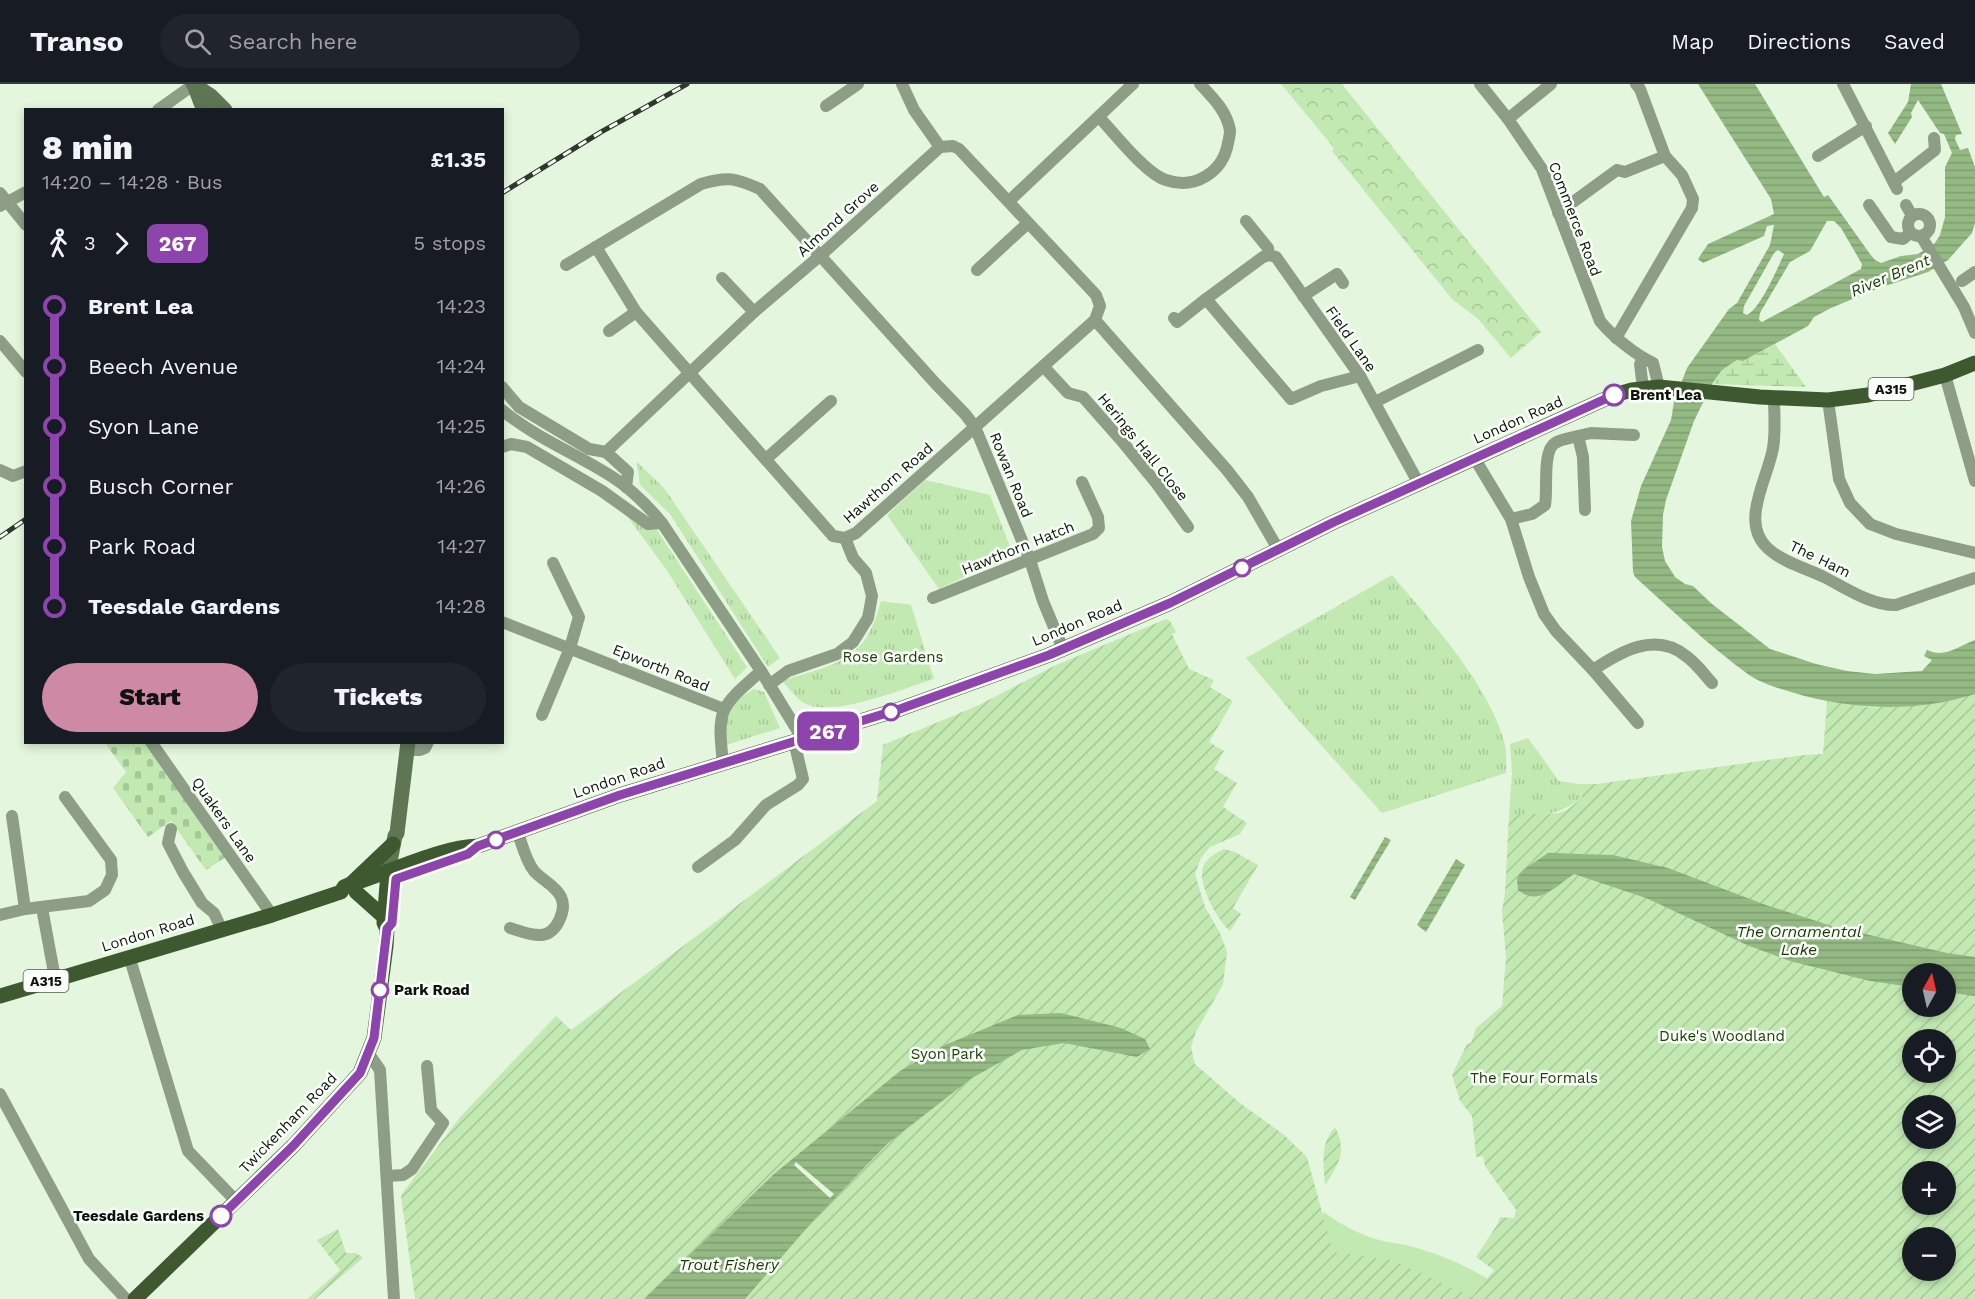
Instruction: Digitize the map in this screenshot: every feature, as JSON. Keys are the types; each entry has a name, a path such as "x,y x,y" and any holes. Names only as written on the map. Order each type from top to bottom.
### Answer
{"main road":[{"path":"194,85 204,108"},
{"path":"194,85 211,96 223,108"},
{"name":"A315","path":"1657,388 1828,400 1868,395 1945,375 1975,363"},
{"name":"London Road","path":"0,996 272,915 393,875 464,846 478,846 620,795 900,709 1063,649 1170,603 1419,484 1614,395 1657,388"},
{"path":"393,875 395,839 407,746"},
{"path":"386,923 349,889 395,839"},
{"name":"Twickenham Road","path":"135,1299 336,1101 360,1073 369,1054 376,1026 393,875"}],"street":[{"path":"826,106 858,84"},
{"path":"902,84 914,110 940,147 953,146 959,149 1096,296 1100,306 1095,320 1248,497 1278,551"},
{"path":"1009,201 1134,84"},
{"path":"1099,117 1149,170 1166,180 1184,183 1205,179 1216,170 1226,154 1230,132 1224,110 1200,84"},
{"name":"Commerce Road","path":"1480,84 1508,119 1542,169 1600,321 1616,338 1653,363 1657,388"},
{"path":"1508,119 1551,84"},
{"path":"1616,338 1692,208 1693,199 1682,175 1665,156 1640,89 1636,84"},
{"path":"1843,84 1896,185 1935,150 1934,138"},
{"path":"161,108 194,85"},
{"path":"1818,156 1866,126"},
{"name":"Almond Grove","path":"606,452 754,312 821,255 940,147"},
{"path":"1558,213 1617,170 1625,172 1665,156"},
{"name":"Rowan Road","path":"566,265 701,184 720,178 739,179 760,189 975,427 1030,560 1043,601 1063,649"},
{"path":"24,193 2,201 24,223"},
{"path":"1869,205 1892,237 1919,238 1927,233 1929,222 1922,215 1909,211 1908,223 1919,238 1942,270 1964,307 1975,333"},
{"name":"Field Lane","path":"1246,221 1268,248 1269,255 1276,257 1360,376 1419,484"},
{"path":"977,270 1028,223"},
{"name":"Hawthorn Road","path":"596,247 636,312 834,536 845,538 856,533 1095,320"},
{"path":"1174,318 1177,322 1269,255"},
{"path":"1962,281 1975,272"},
{"path":"1303,296 1337,274 1343,283"},
{"path":"722,278 754,312"},
{"path":"1206,299 1291,399 1321,386 1360,376"},
{"path":"609,331 636,312"},
{"path":"0,341 24,370"},
{"path":"1375,402 1478,350"},
{"name":"Herings Hall Close","path":"1044,367 1068,393 1083,398 1121,440 1188,527"},
{"path":"1945,375 1975,481"},
{"path":"504,389 519,407 589,449 606,452 628,472 626,487"},
{"name":"The Ham","path":"1774,397 1773,447 1756,506 1759,534 1770,551 1887,606 1975,578"},
{"path":"1828,400 1839,479 1850,503 1870,524 1896,534 1975,553"},
{"path":"766,459 831,401"},
{"path":"504,411 626,487 647,505 662,523 769,684 798,740 803,779 798,785 766,805 723,841 698,867"},
{"path":"1511,519 1532,514 1545,505 1548,493 1547,459 1551,446 1557,442 1591,433 1634,435"},
{"path":"1578,436 1583,457 1585,510"},
{"path":"504,446 511,444 527,447 602,491 648,524 662,523"},
{"path":"1475,459 1511,519 1529,577 1544,614 1556,631 1638,723"},
{"path":"3,472 13,476 24,472"},
{"name":"Hawthorn Hatch","path":"933,598 1093,534 1099,528 1098,517 1082,482"},
{"path":"769,684 788,671 837,654 852,642 868,618 872,596 866,573 853,558 845,538"},
{"path":"542,714 570,648 579,617 553,563"},
{"name":"Epworth Road","path":"504,622 723,709"},
{"path":"1593,670 1618,653 1639,646 1657,645 1672,648 1686,656 1713,683"},
{"path":"723,763 719,729 723,709 760,671"},
{"name":"Quakers Lane","path":"152,744 272,915"},
{"path":"407,746 420,750 427,744"},
{"path":"0,915 25,909 89,901 105,890 112,875 111,860 65,797"},
{"path":"12,816 25,909"},
{"path":"171,829 168,843 202,903 214,913 222,930"},
{"path":"510,928 528,934 544,935 555,927 562,915 562,900 555,888 536,874 530,866 518,833"},
{"path":"42,908 55,978"},
{"path":"130,959 188,1151 236,1201"},
{"path":"369,1054 380,1070 394,1299"},
{"path":"387,1176 403,1174 412,1169 442,1123 431,1110 427,1066"},
{"path":"0,1094 89,1259 126,1299"}],"green space":[{"path":"1281,84 1342,84 1541,332 1511,358 1477,318 1452,299"},
{"path":"1775,344 1806,387 1713,384 1722,370 1737,360 1743,361"},
{"path":"637,462 664,488 780,658 768,667 670,514 640,485"},
{"path":"925,480 990,495 1013,554 939,589 887,515"},
{"path":"627,516 646,529 657,530 747,667 735,679 666,569"},
{"path":"1392,575 1458,655 1487,700 1505,745 1506,773 1382,813 1246,658"},
{"name":"Rose Gardens","path":"881,601 911,605 934,679 847,705 813,706 798,699 782,681 818,670 846,658 867,637"},
{"name":"Syon Park","path":"1166,619 1170,621 1176,632 1172,634 1189,669 1214,680 1210,687 1233,701 1209,742 1224,751 1214,769 1237,783 1223,807 1247,823 1240,834 1210,847 1201,858 1195,874 1205,907 1220,933 1227,952 1223,984 1196,1032 1191,1047 1195,1064 1240,1103 1283,1134 1307,1157 1333,1252 1392,1260 1472,1297 1494,1270 1476,1257 1500,1217 1514,1218 1516,1210 1485,1166 1483,1156 1476,1157 1472,1116 1460,1101 1452,1075 1467,1044 1471,1043 1476,1028 1502,1006 1506,958 1502,911 1509,814 1558,813 1567,810 1582,798 1580,784 1597,784 1823,754 1827,701 1876,708 1975,692 1975,1299 415,1299 401,1195 461,1116 556,1016 571,1030 877,801 883,745 979,705 1054,666"},
{"path":"754,689 764,692 780,728 726,745 729,711 737,701"},
{"path":"1528,738 1559,781 1580,784 1582,798 1563,809 1547,814 1509,814 1512,773 1510,744"},
{"path":"106,744 147,744 226,857 206,870 171,821 148,837 113,788 126,772"},
{"path":"1224,849 1235,852 1258,865 1233,908 1241,914 1230,931 1210,902 1202,874 1206,861"},
{"path":"1335,1127 1341,1144 1340,1158 1325,1186 1325,1148"},
{"path":"1324,1212 1362,1234 1442,1256 1491,1281 1481,1299 1249,1299 1319,1226"},
{"path":"338,1229 346,1253 356,1253 363,1258 315,1299 307,1299 340,1270 317,1240"}],"water":[{"name":"River Brent","path":"1698,84 1755,84 1824,197 1828,195 1870,254 1881,263 1901,256 1918,254 1935,243 1945,217 1945,167 1952,153 1944,134 1940,133 1918,100 1911,113 1912,117 1895,144 1888,133 1908,102 1911,84 1941,84 1962,134 1956,135 1955,139 1960,150 1968,148 1975,167 1975,223 1972,233 1948,260 1928,272 1879,288 1831,308 1814,317 1808,326 1743,361 1737,360 1722,370 1712,384 1694,421 1666,500 1662,547 1665,561 1675,577 1693,586 1712,604 1770,649 1816,664 1875,674 1922,671 1932,660 1924,656 1927,650 1946,652 1975,640 1975,694 1930,704 1883,707 1836,703 1775,687 1754,678 1734,664 1635,577 1631,521 1641,486 1671,420 1674,402 1687,368 1729,309 1737,303 1770,245 1774,225 1767,226 1764,236 1703,263 1698,259 1708,244 1774,214 1771,199","holes":["1827,221 1834,221 1841,228 1862,264 1861,269 1762,322 1759,320 1760,313 1790,262 1810,251","1778,250 1784,254 1768,288 1758,305 1747,315 1743,313 1744,306 1774,253"]},
{"path":"1385,837 1391,840 1355,900 1350,897"},
{"name":"The Ornamental Lake","path":"1548,853 1613,855 1668,868 1766,905 1835,927 1947,953 1975,957 1975,996 1956,993 1956,963 1902,963 1902,986 1870,981 1790,961 1747,945 1646,898 1574,874 1547,893 1540,896 1526,895 1518,890 1517,878 1523,870"},
{"path":"1456,859 1465,865 1426,932 1417,925"},
{"name":"Trout Fishery","path":"1061,1013 1121,1028 1145,1039 1150,1049 1137,1057 1064,1043 1022,1050 972,1078 887,1144 813,1221 745,1299 644,1299 774,1174 900,1071 945,1045 1018,1015"}],"pier":[{"path":"796,1162 834,1194 830,1198 794,1165"}],"railway":[{"path":"504,192 601,132 687,84"},
{"path":"0,537 24,520"}],"bus line":[{"name":"267","path":"221,1216 293,1146 360,1073 374,1038 387,929 392,923 396,879 468,854 478,846 620,795 900,709 1049,655 1170,603 1316,533 1334,522 1614,395"}],"place":[{"name":"Brent Lea","path":"1614,395"},
{"name":"Park Road","path":"380,990"},
{"name":"Teesdale Gardens","path":"221,1216"}],"park label":[{"name":"Duke's Woodland","path":"1722,1036"},
{"name":"The Four Formals","path":"1534,1078"}]}
